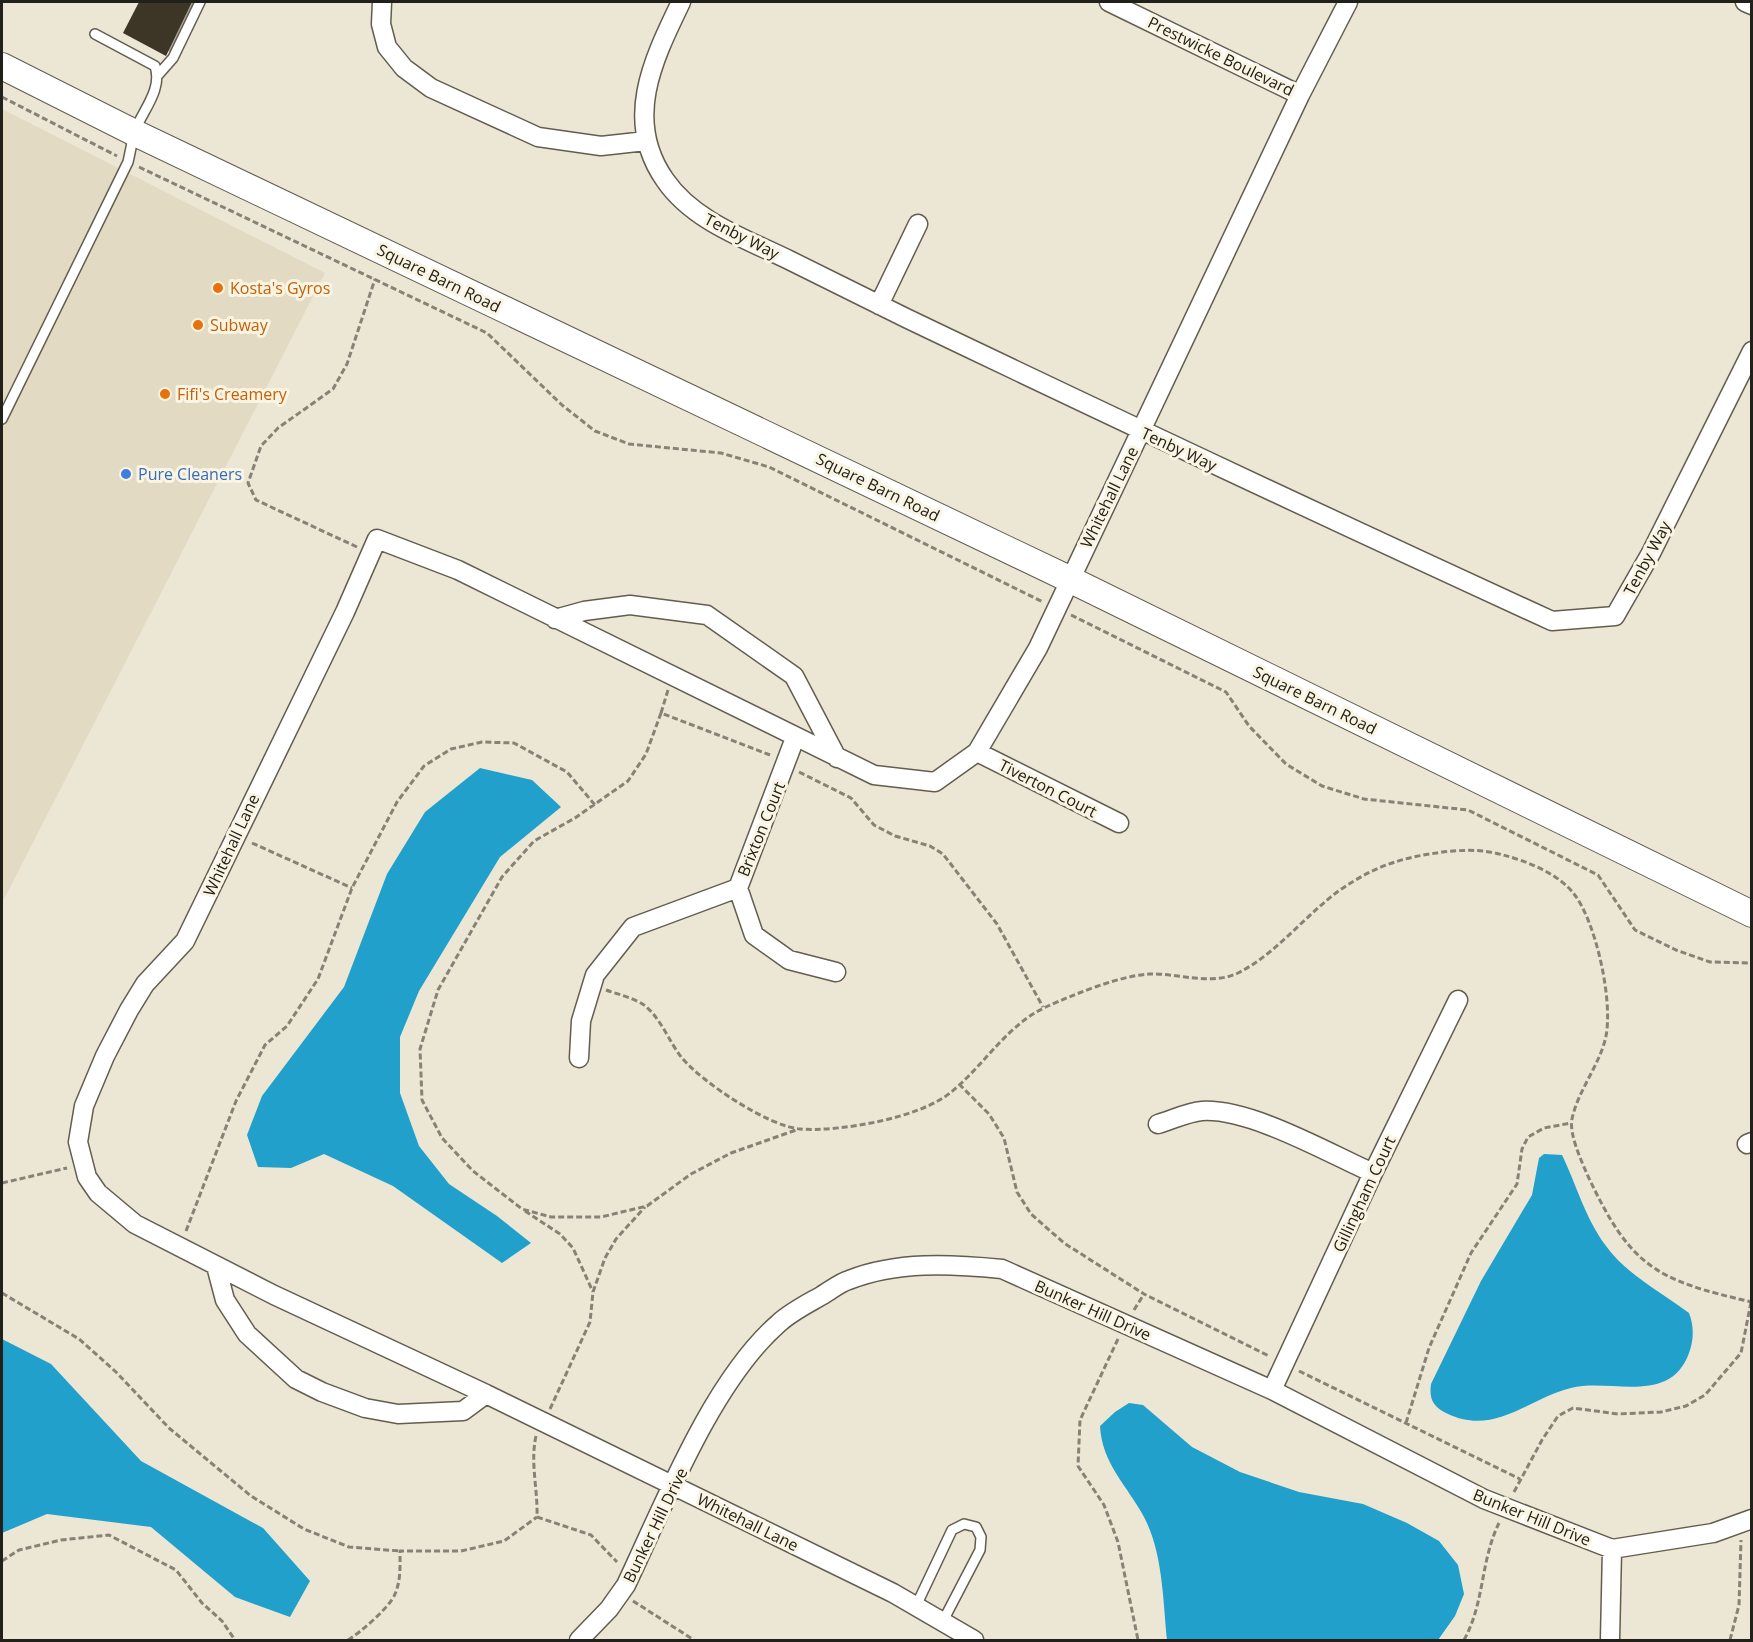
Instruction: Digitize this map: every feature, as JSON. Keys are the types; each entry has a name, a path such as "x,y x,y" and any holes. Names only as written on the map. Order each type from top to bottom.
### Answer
{"street":[{"path":"382,2 381,24 387,46 404,68 431,88 538,137 601,146 646,141"},
{"name":"Tenby Way","path":"681,2 656,54 646,85 646,141 665,180 696,212 879,305 1141,431 1552,621 1615,616 1651,553 1752,351"},
{"name":"Prestwicke Boulevard","path":"1109,2 1300,95"},
{"name":"Whitehall Lane","path":"974,1641 916,1606 674,1485 216,1266 135,1224 114,1209 98,1193 87,1177 78,1142 84,1106 105,1056 145,984 185,941 345,612 376,539 459,570 874,776 935,782 977,752 1038,648 1300,95 1348,2"},
{"path":"1745,2 1752,5"},
{"name":"Square Barn Road","path":"2,66 135,133 1069,579 1752,914"},
{"path":"879,305 918,224"},
{"path":"555,619 584,611 630,605 707,615 794,676 837,758"},
{"name":"Brixton Court","path":"795,738 738,888 754,935 789,960 836,972"},
{"name":"Tiverton Court","path":"977,752 1119,823"},
{"path":"579,1058 581,1021 595,975 633,927 738,888"},
{"name":"Gillingham Court","path":"1272,1390 1372,1173 1458,1000"},
{"path":"1158,1124 1202,1111 1235,1114 1281,1131 1372,1173"},
{"name":"Bunker Hill Drive","path":"579,1641 609,1609 626,1585 711,1411 757,1344 780,1322 847,1280 881,1270 923,1265 1002,1269 1272,1390 1506,1509 1612,1549 1713,1533 1747,1521"},
{"path":"216,1266 225,1300 246,1334 297,1379 322,1392 364,1408 398,1414 463,1410 486,1394"},
{"path":"1610,1641 1612,1549"}],"lane":[{"path":"2,418 128,162 135,133 151,98 158,75 173,58 200,2"},
{"path":"94,34 155,66 158,75"},
{"path":"916,1606 952,1530 963,1524 976,1527 981,1537 980,1550 943,1621"}],"path":[{"path":"2,97 128,162 487,333 540,386 595,431 629,444 721,453 769,466 1226,692 1250,726 1286,765 1322,786 1364,799 1468,810 1598,875 1635,930 1676,950 1710,962 1752,963"},
{"path":"370,553 256,500 248,483 261,446 278,428 333,389 346,364 375,278"},
{"path":"592,1292 573,1248 567,1241 472,1172 442,1138 422,1100 420,1049 438,990 502,877 534,841 595,805 628,781 646,754 671,677"},
{"path":"661,713 769,754 786,766 851,798 874,825 895,836 930,846 943,854 998,924 1044,1008"},
{"path":"180,1247 236,1101 265,1045 287,1026 318,979 352,888 397,802 424,765 451,749 482,742 514,743 567,772 595,805"},
{"path":"235,836 352,888"},
{"path":"2,1293 79,1339 116,1372 169,1428 251,1496 304,1529 349,1547 400,1551 461,1551 504,1541 537,1517 538,1488 532,1452 537,1431 544,1421 590,1322 592,1292 616,1239 647,1206 691,1174 731,1153 797,1129 840,1127 906,1114 948,1096 1016,1026 1044,1008 1101,986 1148,974 1199,979 1236,975 1275,948 1351,882 1401,858 1458,850 1501,854 1538,867 1573,891 1586,916 1594,944 1607,995 1606,1033 1598,1060 1571,1122 1581,1160 1599,1198 1635,1253 1656,1271 1681,1283 1751,1302 1741,1353 1705,1395 1686,1406 1661,1412 1618,1414 1573,1408 1558,1416 1520,1479 1488,1545 1478,1608 1464,1641"},
{"path":"592,985 644,1004 684,1060 720,1090 768,1118 797,1129"},
{"path":"959,1084 989,1114 1004,1138 1017,1192 1031,1214 1064,1243 1144,1294 1520,1479"},
{"path":"1406,1423 1420,1370 1446,1308 1471,1253 1517,1184 1522,1149 1528,1137 1544,1128 1571,1122"},
{"path":"2,1184 84,1165"},
{"path":"522,1209 551,1217 601,1217 647,1206"},
{"path":"1138,1641 1118,1542 1104,1505 1078,1466 1080,1420 1126,1324 1144,1294"},
{"path":"1730,1641 1739,1605 1747,1521"},
{"path":"2,1561 19,1550 61,1540 109,1535 176,1570 202,1603 222,1621 235,1641"},
{"path":"348,1641 360,1633 395,1596 400,1574 400,1551"}],"shaded area":[{"path":"2,109 325,273 2,903"}],"water":[{"path":"480,768 532,780 561,807 500,857 419,991 400,1037 400,1093 419,1146 449,1184 497,1216 531,1243 502,1263 393,1186 324,1154 291,1168 258,1167 247,1135 262,1096 344,987 387,874 425,812"},
{"path":"1544,1154 1562,1155 1592,1224 1614,1256 1634,1274 1689,1313 1693,1333 1691,1348 1680,1369 1668,1379 1654,1385 1571,1388 1495,1419 1480,1421 1463,1419 1446,1413 1435,1405 1431,1398 1431,1384 1481,1281 1532,1195 1539,1158"},
{"path":"2,1339 51,1364 141,1461 263,1528 310,1581 290,1617 235,1597 151,1527 47,1514 2,1533"},
{"path":"1129,1403 1143,1405 1192,1447 1240,1472 1299,1492 1363,1504 1407,1523 1439,1541 1458,1565 1464,1594 1455,1616 1438,1640 1167,1640 1159,1561 1155,1546 1144,1517 1110,1463 1102,1440 1100,1426"}],"building":[{"path":"139,2 192,2 166,56 123,33"}],"place":[{"name":"Kosta's Gyros","path":"218,288"},
{"name":"Subway","path":"198,325"},
{"name":"Fifi's Creamery","path":"165,394"},
{"name":"Pure Cleaners","path":"126,474"}]}
